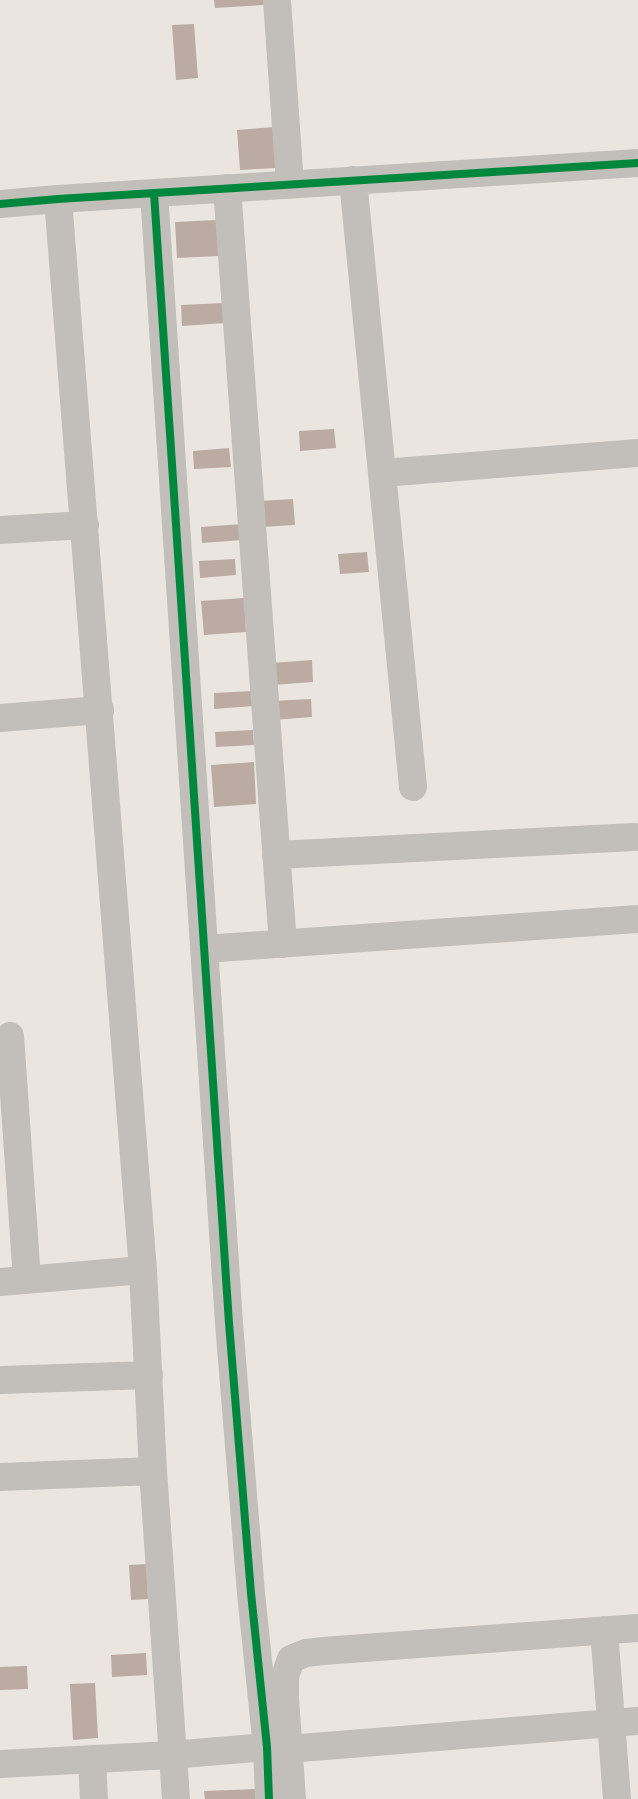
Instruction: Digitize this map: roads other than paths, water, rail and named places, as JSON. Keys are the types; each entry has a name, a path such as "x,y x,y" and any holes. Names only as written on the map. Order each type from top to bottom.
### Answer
{"street":[{"path":"277,0 290,184"},
{"path":"0,204 638,163"},
{"path":"353,180 413,787"},
{"path":"228,188 283,944"},
{"path":"154,193 229,1333 251,1593 278,1748 292,1799"},
{"path":"58,199 143,1270 153,1471 176,1799"},
{"path":"382,473 638,453"},
{"path":"0,530 85,525"},
{"path":"0,718 100,710"},
{"path":"276,855 634,837"},
{"path":"204,949 638,919"},
{"path":"10,1036 27,1280"},
{"path":"0,1282 143,1270"},
{"path":"0,1380 149,1375"},
{"path":"0,1477 153,1471"},
{"path":"270,1799 278,1748 285,1676 292,1658 306,1653 323,1651 638,1628"},
{"path":"604,1630 617,1799"},
{"path":"0,1764 278,1748 638,1721"},
{"path":"92,1759 94,1799"}]}
